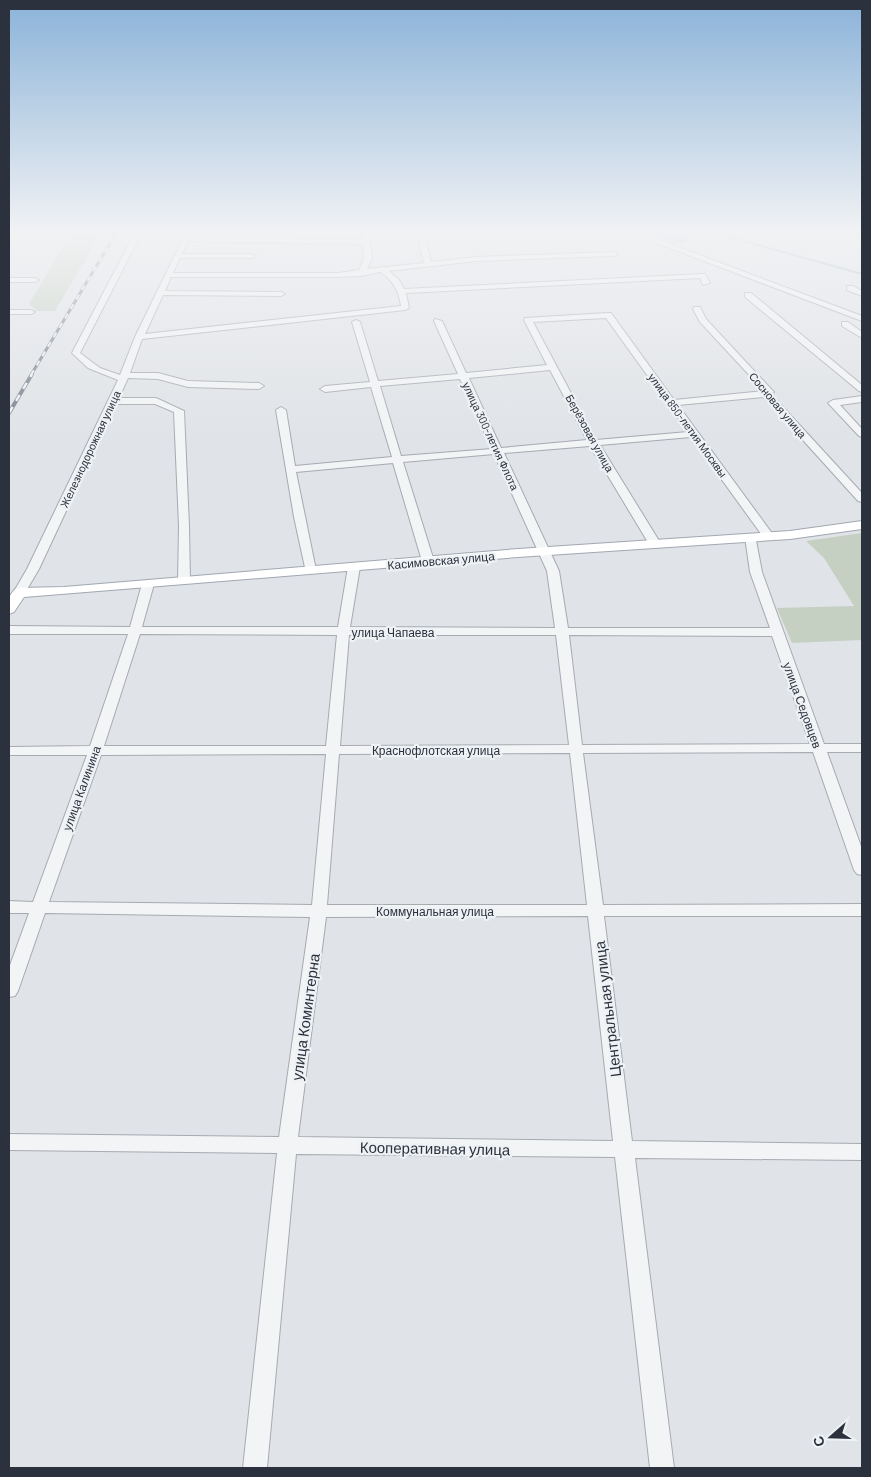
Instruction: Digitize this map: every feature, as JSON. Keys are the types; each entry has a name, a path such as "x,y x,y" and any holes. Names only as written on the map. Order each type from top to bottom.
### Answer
{"main road":[{"name":"Касимовская улица","path":"19,592 64,591 545,551 812,533 862,526"},
{"name":"Железнодорожная улица","path":"9,609 19,592"}],"street":[{"name":"Железнодорожная улица","path":"19,592 36,562 123,377 101,373 85,363 76,353 104,299"},
{"path":"157,299 123,377 158,376 188,384 259,386"},
{"path":"139,337 402,309 405,307 403,299"},
{"path":"753,299 862,389"},
{"path":"809,299 862,319"},
{"name":"Сосновая улица","path":"697,309 703,320 769,392 766,394 862,499"},
{"path":"9,312 31,312"},
{"name":"Берёзовая улица","path":"608,315 528,320 594,444 655,544"},
{"name":"улица 850-летия Москвы","path":"608,315 768,536"},
{"name":"улица 300-летия Флота","path":"438,321 545,551"},
{"path":"356,322 428,561"},
{"path":"845,324 862,336"},
{"path":"326,390 554,367"},
{"path":"671,403 766,394"},
{"path":"862,399 833,403 862,434"},
{"path":"113,401 156,401 179,411 184,526 184,581"},
{"path":"281,410 310,570"},
{"path":"291,469 694,434"},
{"name":"улица Седовцев","path":"751,537 756,572 862,870"},
{"name":"Центральная улица","path":"545,551 553,571 562,632 662,1468"},
{"name":"улица Коминтерна","path":"255,1468 287,1146 319,911 331,749 343,632 354,567"},
{"name":"улица Калинина","path":"9,991 95,751 136,629 148,584"},
{"name":"улица Чапаева","path":"9,630 777,632"},
{"name":"Краснофлотская улица","path":"9,751 862,748"},
{"name":"Коммунальная улица","path":"9,907 595,912 862,910"},
{"name":"Кооперативная улица","path":"9,1142 862,1152"}],"green space":[{"path":"32,299 62,299 55,311 37,311 29,304"},
{"path":"862,533 862,640 792,643 777,608 854,606 824,558 806,541"}],"railway":[{"path":"31,375 77,299"},
{"path":"9,413 32,374"}]}
